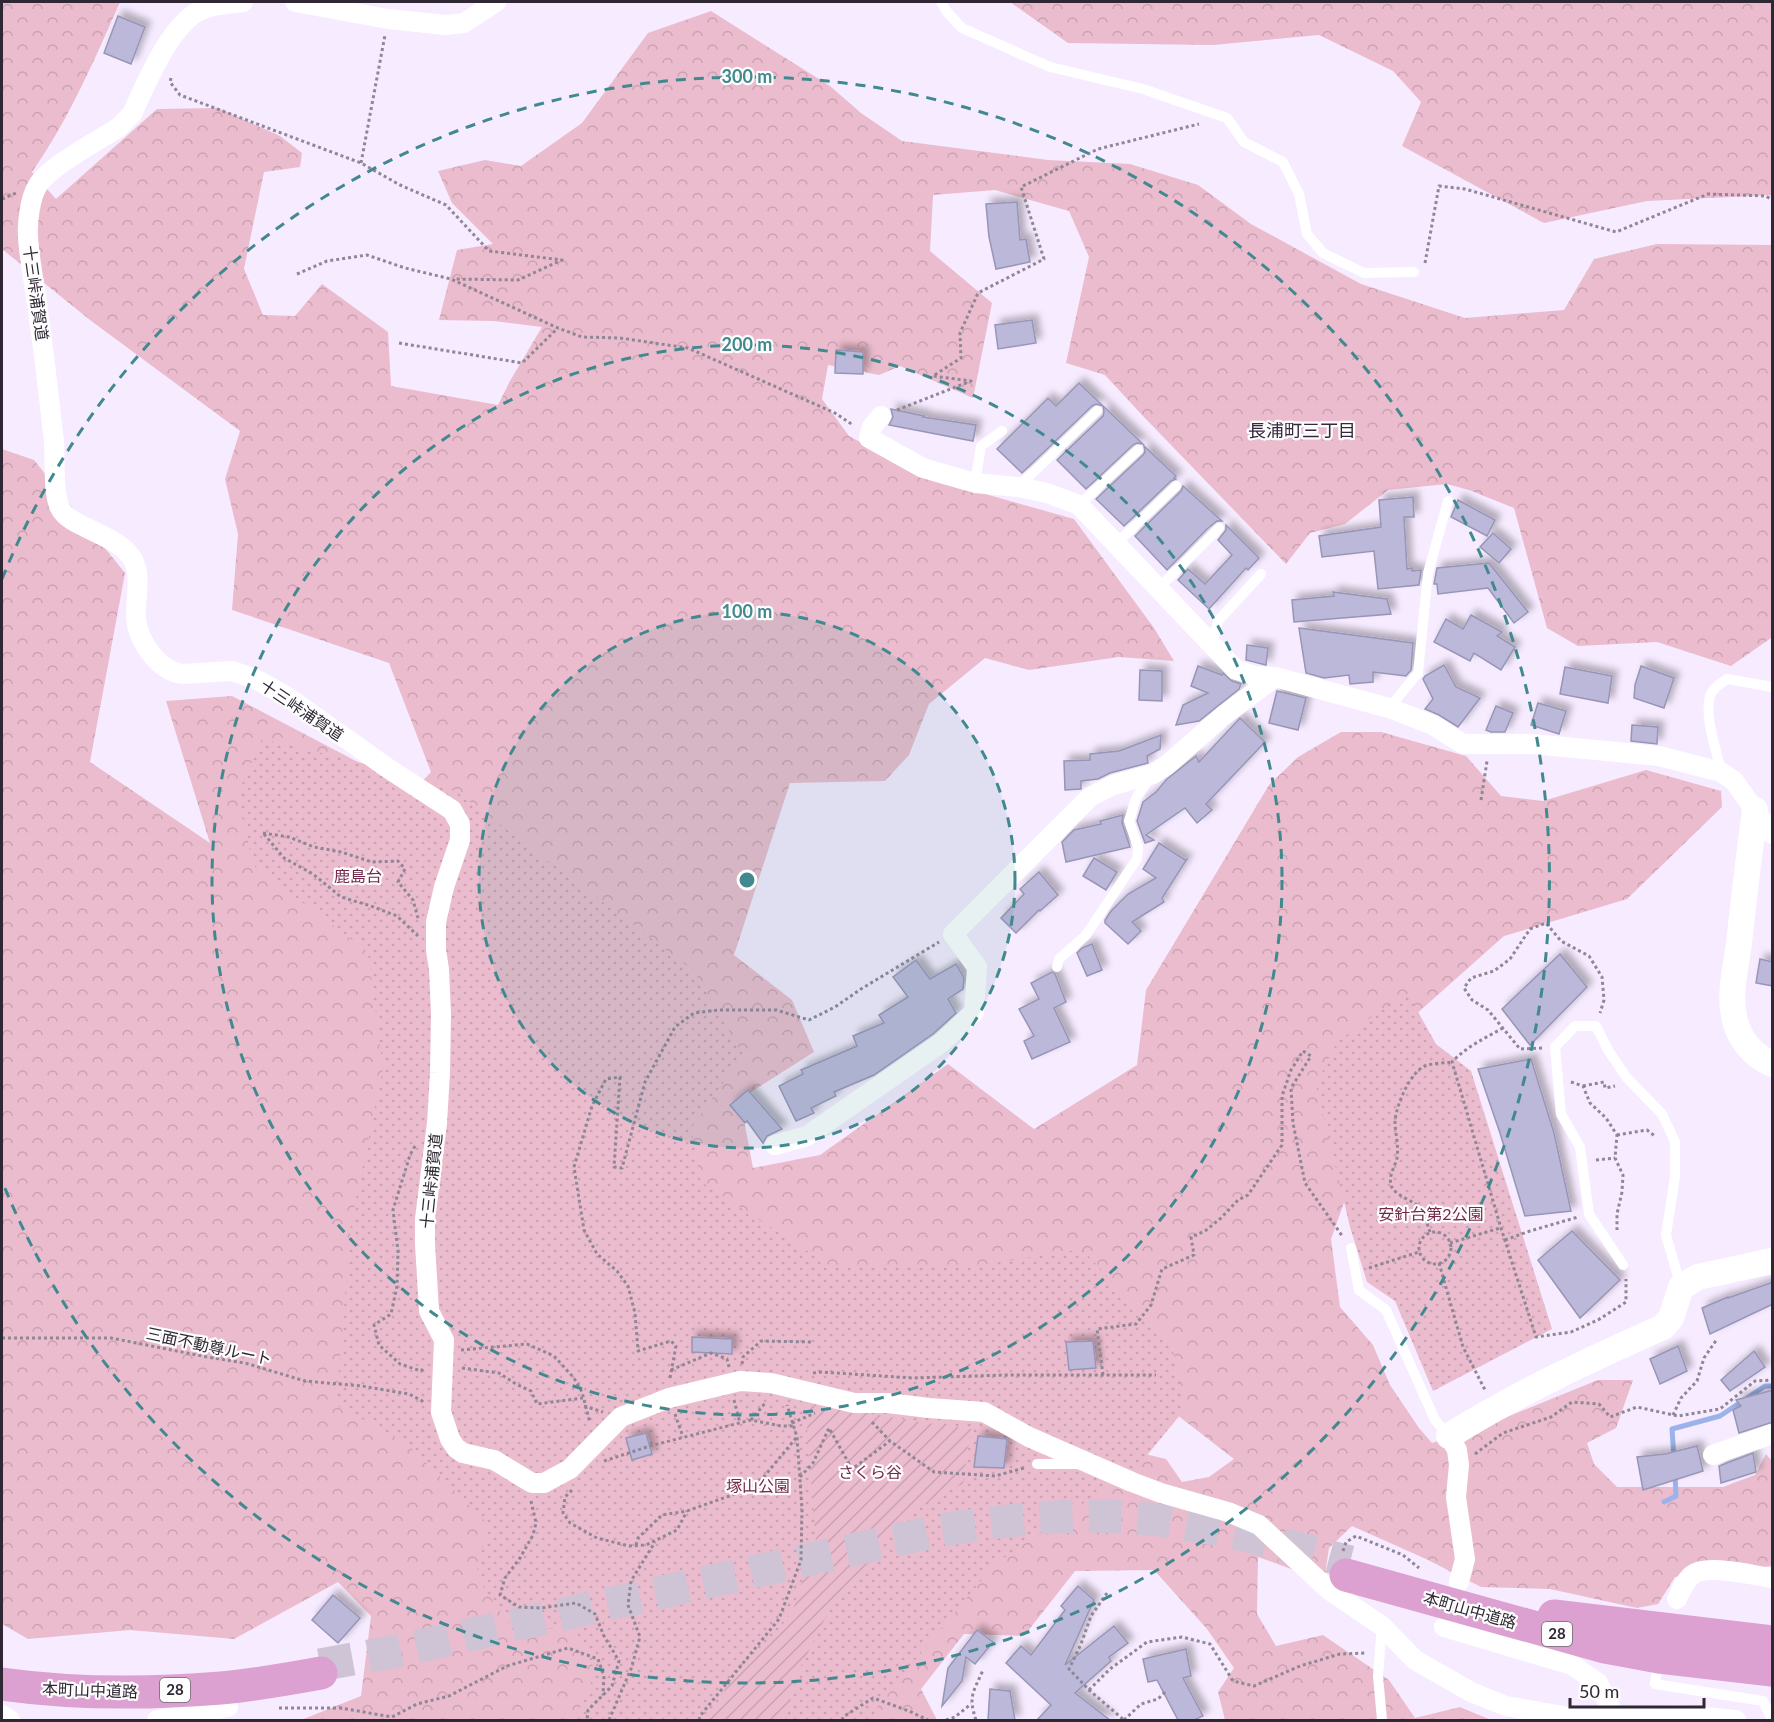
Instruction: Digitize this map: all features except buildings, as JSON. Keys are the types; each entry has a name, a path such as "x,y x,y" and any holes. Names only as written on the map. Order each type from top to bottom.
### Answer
{"highway":[{"name":"本町山中道路","path":"1773,1642 1513,1611 1348,1568 1605,1647 1659,1657 1773,1670"},
{"name":"本町山中道路","path":"13,1678 145,1682 320,1669"}],"street":[{"name":"十三峠浦賀道","path":"243,2 212,6 193,14 164,49 132,114 119,127 50,171 37,185 34,192 28,218 28,237 45,362 54,445 57,501 63,513 118,544 133,560 138,581 137,627 145,645 162,665 182,675 232,671 254,678 289,698 386,767 452,810 460,824 460,840 436,922 441,1014 440,1073 437,1123 425,1219 428,1304 431,1317 446,1342"},
{"path":"295,2 388,19 446,26 464,23 496,2"},
{"path":"881,416 872,427 869,438 923,468 975,483 1017,487 1047,493 1079,505 1236,670 1256,676 1275,677 1389,708 1433,725 1463,744 1532,744 1659,756 1721,772 1734,780 1773,834"},
{"path":"775,1145 807,1136 941,1043 974,1011 977,967 953,934 1090,798 1113,785 1153,774 1167,765 1223,716 1275,677"},
{"path":"1755,810 1734,982 1733,1014 1741,1037 1747,1045 1763,1059 1773,1064"},
{"path":"1459,1582 1465,1559 1456,1497 1459,1465 1457,1450 1449,1436 1493,1408 1551,1378 1663,1328 1671,1318 1681,1287 1698,1277 1773,1261"},
{"path":"446,1342 441,1412 450,1439 463,1453 494,1460 532,1483 544,1482 570,1469 621,1417 672,1407 736,1388 771,1383 775,1392 854,1403 888,1403 984,1412 1029,1437 1161,1493 1228,1512 1259,1525 1329,1590 1382,1626 1415,1660 1472,1692 1506,1706 1569,1717 1615,1719 1680,1715 1736,1720"},
{"path":"1713,1455 1773,1434"},
{"path":"1677,1599 1683,1586 1694,1573 1708,1569 1773,1578"},
{"path":"1444,1627 1572,1665 1598,1683 1615,1719"},
{"path":"157,1720 228,1707"},
{"path":"2,1715 10,1720"}],"lane":[{"path":"942,2 947,12 962,28 1050,66 1143,89 1227,117 1244,141 1283,162 1299,194 1307,234 1323,253 1364,273 1414,272"},
{"path":"1017,487 1097,411"},
{"path":"975,483 981,446 1002,431"},
{"path":"1079,505 1138,450"},
{"path":"1116,544 1176,486"},
{"path":"1389,708 1418,673 1428,573 1448,501"},
{"path":"1158,589 1220,528"},
{"path":"1212,645 1218,621 1261,574"},
{"path":"1721,772 1709,717 1710,695 1727,679 1773,687"},
{"path":"1057,967 1059,959 1086,935 1137,859 1138,847 1128,821 1136,798 1153,774"},
{"path":"1623,1265 1589,1214 1580,1147 1561,1114 1555,1047 1575,1026 1596,1026 1608,1050 1631,1082 1662,1114 1675,1142 1675,1177 1666,1235 1681,1287"},
{"path":"1351,1248 1359,1290 1386,1310 1435,1420 1449,1436"},
{"path":"1037,1464 1094,1464"},
{"path":"1382,1626 1378,1676 1382,1720"},
{"path":"1659,1657 1655,1684 1763,1701 1772,1720"}],"path":[{"path":"362,163 388,19"},
{"path":"172,72 170,82 180,95 362,163 400,185 446,206 489,251 562,260 518,280 451,279"},
{"path":"881,416 971,381 933,376 961,358 960,333 978,293 1044,259 1021,187 1098,149 1227,117"},
{"path":"1414,272 1423,270 1439,186 1465,189 1616,232 1708,194 1766,196 1773,200"},
{"path":"297,274 327,261 367,255 405,268 451,279 582,337 620,338 688,348 835,413 856,427"},
{"path":"399,343 522,363 558,328"},
{"path":"1481,800 1489,745"},
{"path":"412,932 398,916 341,897 313,874 284,858 263,833 289,837 314,847 341,852 372,862 398,861 405,869 398,882 413,900 422,931 436,950"},
{"path":"1555,1047 1520,1049 1488,1010 1472,1000 1464,988 1471,978 1494,971 1510,959 1530,929 1546,923 1561,941 1589,956 1602,977 1604,1000 1596,1026"},
{"path":"683,1437 672,1407 671,1370 676,1346 671,1341 638,1351 635,1313 628,1286 617,1271 597,1254 584,1230 574,1167 592,1106 606,1079 620,1077 614,1167 622,1168 645,1082 675,1028 694,1013 718,1010 776,1010 808,1020 835,1007 953,934"},
{"path":"1430,1232 1419,1207 1393,1189 1390,1181 1397,1157 1398,1141 1395,1123 1397,1110 1414,1074 1424,1066 1452,1062 1477,1041 1503,1028"},
{"path":"1103,1375 1097,1329 1136,1324 1151,1305 1162,1269 1194,1255 1191,1237 1205,1231 1238,1200 1248,1195 1282,1145 1282,1096 1291,1070 1303,1052 1311,1056 1291,1088 1293,1123 1305,1183 1351,1248"},
{"path":"1452,1062 1536,1337 1571,1332 1598,1320 1626,1302 1627,1281 1623,1265"},
{"path":"1558,1077 1583,1086 1604,1082 1605,1088 1631,1082"},
{"path":"1583,1086 1590,1102 1606,1118 1617,1135 1615,1158 1623,1175 1617,1214 1615,1254"},
{"path":"1617,1135 1647,1130 1675,1149"},
{"path":"416,1144 410,1155 393,1210 398,1251 397,1286 391,1314 374,1325 379,1345 400,1364 421,1371 446,1342"},
{"path":"1582,1162 1615,1158"},
{"path":"1505,1240 1589,1214"},
{"path":"1450,1243 1501,1228"},
{"path":"1430,1232 1440,1233 1450,1243 1447,1258 1439,1263 1428,1262 1419,1252 1422,1238 1430,1232"},
{"path":"1356,1272 1419,1252"},
{"path":"1439,1263 1463,1347 1493,1408"},
{"name":"三面不動尊ルート","path":"2,1338 111,1338 207,1358 245,1363 305,1381 362,1386 410,1394 441,1412"},
{"path":"1673,1415 1681,1398 1697,1381 1704,1358 1717,1338"},
{"path":"736,1388 743,1357 761,1341 813,1342"},
{"path":"446,1342 456,1368 499,1373 531,1391 537,1404 583,1397"},
{"path":"446,1342 527,1344 554,1356 574,1378 583,1397 590,1424"},
{"path":"671,1370 711,1353 727,1359 736,1388 740,1423"},
{"path":"751,1420 783,1382 793,1376 821,1372 913,1378 1156,1375"},
{"path":"1459,1465 1503,1434 1551,1416 1572,1402 1599,1404 1610,1417 1637,1407 1678,1416 1720,1409 1755,1382 1773,1380"},
{"path":"699,1720 778,1619 801,1560 802,1509 797,1437 775,1392"},
{"path":"570,1469 751,1420 793,1426"},
{"path":"800,1477 813,1463 829,1428 852,1470 890,1441 934,1472 995,1476 1037,1464"},
{"path":"636,1546 638,1538 662,1515 687,1510 735,1494 762,1479 797,1437"},
{"path":"526,1479 536,1523 533,1535 505,1578 500,1595 519,1607 541,1608 576,1603 595,1614 604,1636 619,1661 612,1686 588,1710 587,1720"},
{"path":"565,1497 563,1513 570,1523 597,1538 629,1546 646,1545 677,1530 687,1510"},
{"path":"609,1720 631,1669 640,1637 628,1605 631,1581 656,1540"},
{"path":"1107,1593 1091,1616 1069,1669 1124,1720 1141,1704 1158,1699 1167,1690"},
{"path":"1089,1690 1110,1669 1147,1642 1182,1637 1210,1644 1233,1681 1254,1686 1300,1666 1340,1654 1380,1653"},
{"path":"273,1708 341,1708 392,1718 417,1704 449,1696 507,1666 568,1647 598,1659 604,1676 603,1695"},
{"path":"976,1720 971,1704 972,1695 982,1670"},
{"path":"842,1720 843,1717 873,1698 928,1720"},
{"path":"946,1720 955,1717 971,1704"}],"green space":[{"name":"鹿島台","path":"2,2 120,2 69,110 32,172 56,199 157,109 218,108 280,136 302,153 300,167 264,172 244,269 263,315 295,316 322,284 388,332 391,386 498,405 542,327 494,321 439,320 457,250 493,244 452,203 438,171 485,160 521,166 582,123 648,33 711,11 830,86 861,113 902,141 1048,160 1130,164 1198,185 1251,224 1361,284 1465,318 1564,310 1594,259 1657,244 1772,245 1772,633 1771,638 1731,666 1657,642 1578,646 1547,628 1514,508 1447,484 1388,490 1345,524 1310,533 1286,564 1105,375 1066,363 1089,257 1069,211 995,190 933,195 930,251 992,303 973,398 900,366 879,375 828,365 822,399 849,436 925,477 1074,519 1154,628 1174,661 1119,657 1029,670 985,658 929,704 909,755 885,781 790,783 734,955 792,1000 814,1052 740,1099 753,1168 820,1155 948,1064 1034,1129 1137,1065 1146,990 1269,785 1298,757 1341,732 1381,732 1466,756 1501,796 1543,801 1646,770 1721,791 1722,807 1627,899 1504,936 1405,1024 1331,1239 1340,1307 1373,1345 1390,1385 1432,1443 1487,1425 1598,1380 1633,1380 1616,1428 1587,1443 1594,1464 1617,1487 1723,1487 1755,1475 1766,1454 1772,1461 1772,1566 1675,1577 1658,1604 1637,1608 1550,1589 1481,1587 1426,1559 1352,1526 1329,1548 1324,1581 1258,1557 1257,1614 1276,1646 1323,1635 1389,1680 1415,1718 1460,1707 1491,1720 1225,1720 1218,1692 1234,1668 1207,1629 1154,1570 1075,1571 1024,1636 964,1634 921,1689 937,1720 301,1720 361,1696 371,1616 338,1582 234,1639 130,1630 28,1639 2,1624 2,449 34,460 125,573 90,762 210,843 166,701 232,696 413,791 431,772 389,663 232,610 238,534 225,479 240,431 90,320 2,249","holes":["1172,1411 1234,1459 1209,1477 1182,1482 1166,1459 1090,1441"]},
{"path":"1010,2 1772,2 1772,195 1647,201 1544,223 1402,146 1421,102 1393,71 1319,35 1213,45 1068,43"},
{"name":"塚山公園","path":"262,739 351,760 453,789 694,971 743,1055 691,1128 701,1182 832,1267 982,1265 1082,1249 1172,1346 1185,1409 1139,1465 995,1564 896,1683 870,1720 574,1720 596,1672 574,1626 514,1632 476,1576 488,1524 405,1442 336,1405 351,1224 383,1068 368,952 253,865 238,793"},
{"name":"安針台第2公園","path":"1408,994 1436,1044 1471,1071 1552,1329 1433,1391 1395,1301 1367,1282 1350,1227 1316,1085 1337,1042 1392,1002"},
{"name":"さくら谷","path":"805,1402 971,1429 963,1484 938,1496 897,1522 873,1557 832,1605 795,1678 786,1720 710,1720 725,1689 762,1651 792,1612 816,1542"}],"waterway":[{"path":"1674,1459 1672,1429 1720,1416 1765,1386 1772,1386"},
{"path":"1664,1502 1676,1496 1675,1474"}],"tunnel":[{"path":"320,1665 397,1651 937,1531 1009,1521 1082,1516 1150,1519 1217,1530 1350,1562"}],"district":[{"name":"長浦町三丁目","path":"1302,431"}]}
